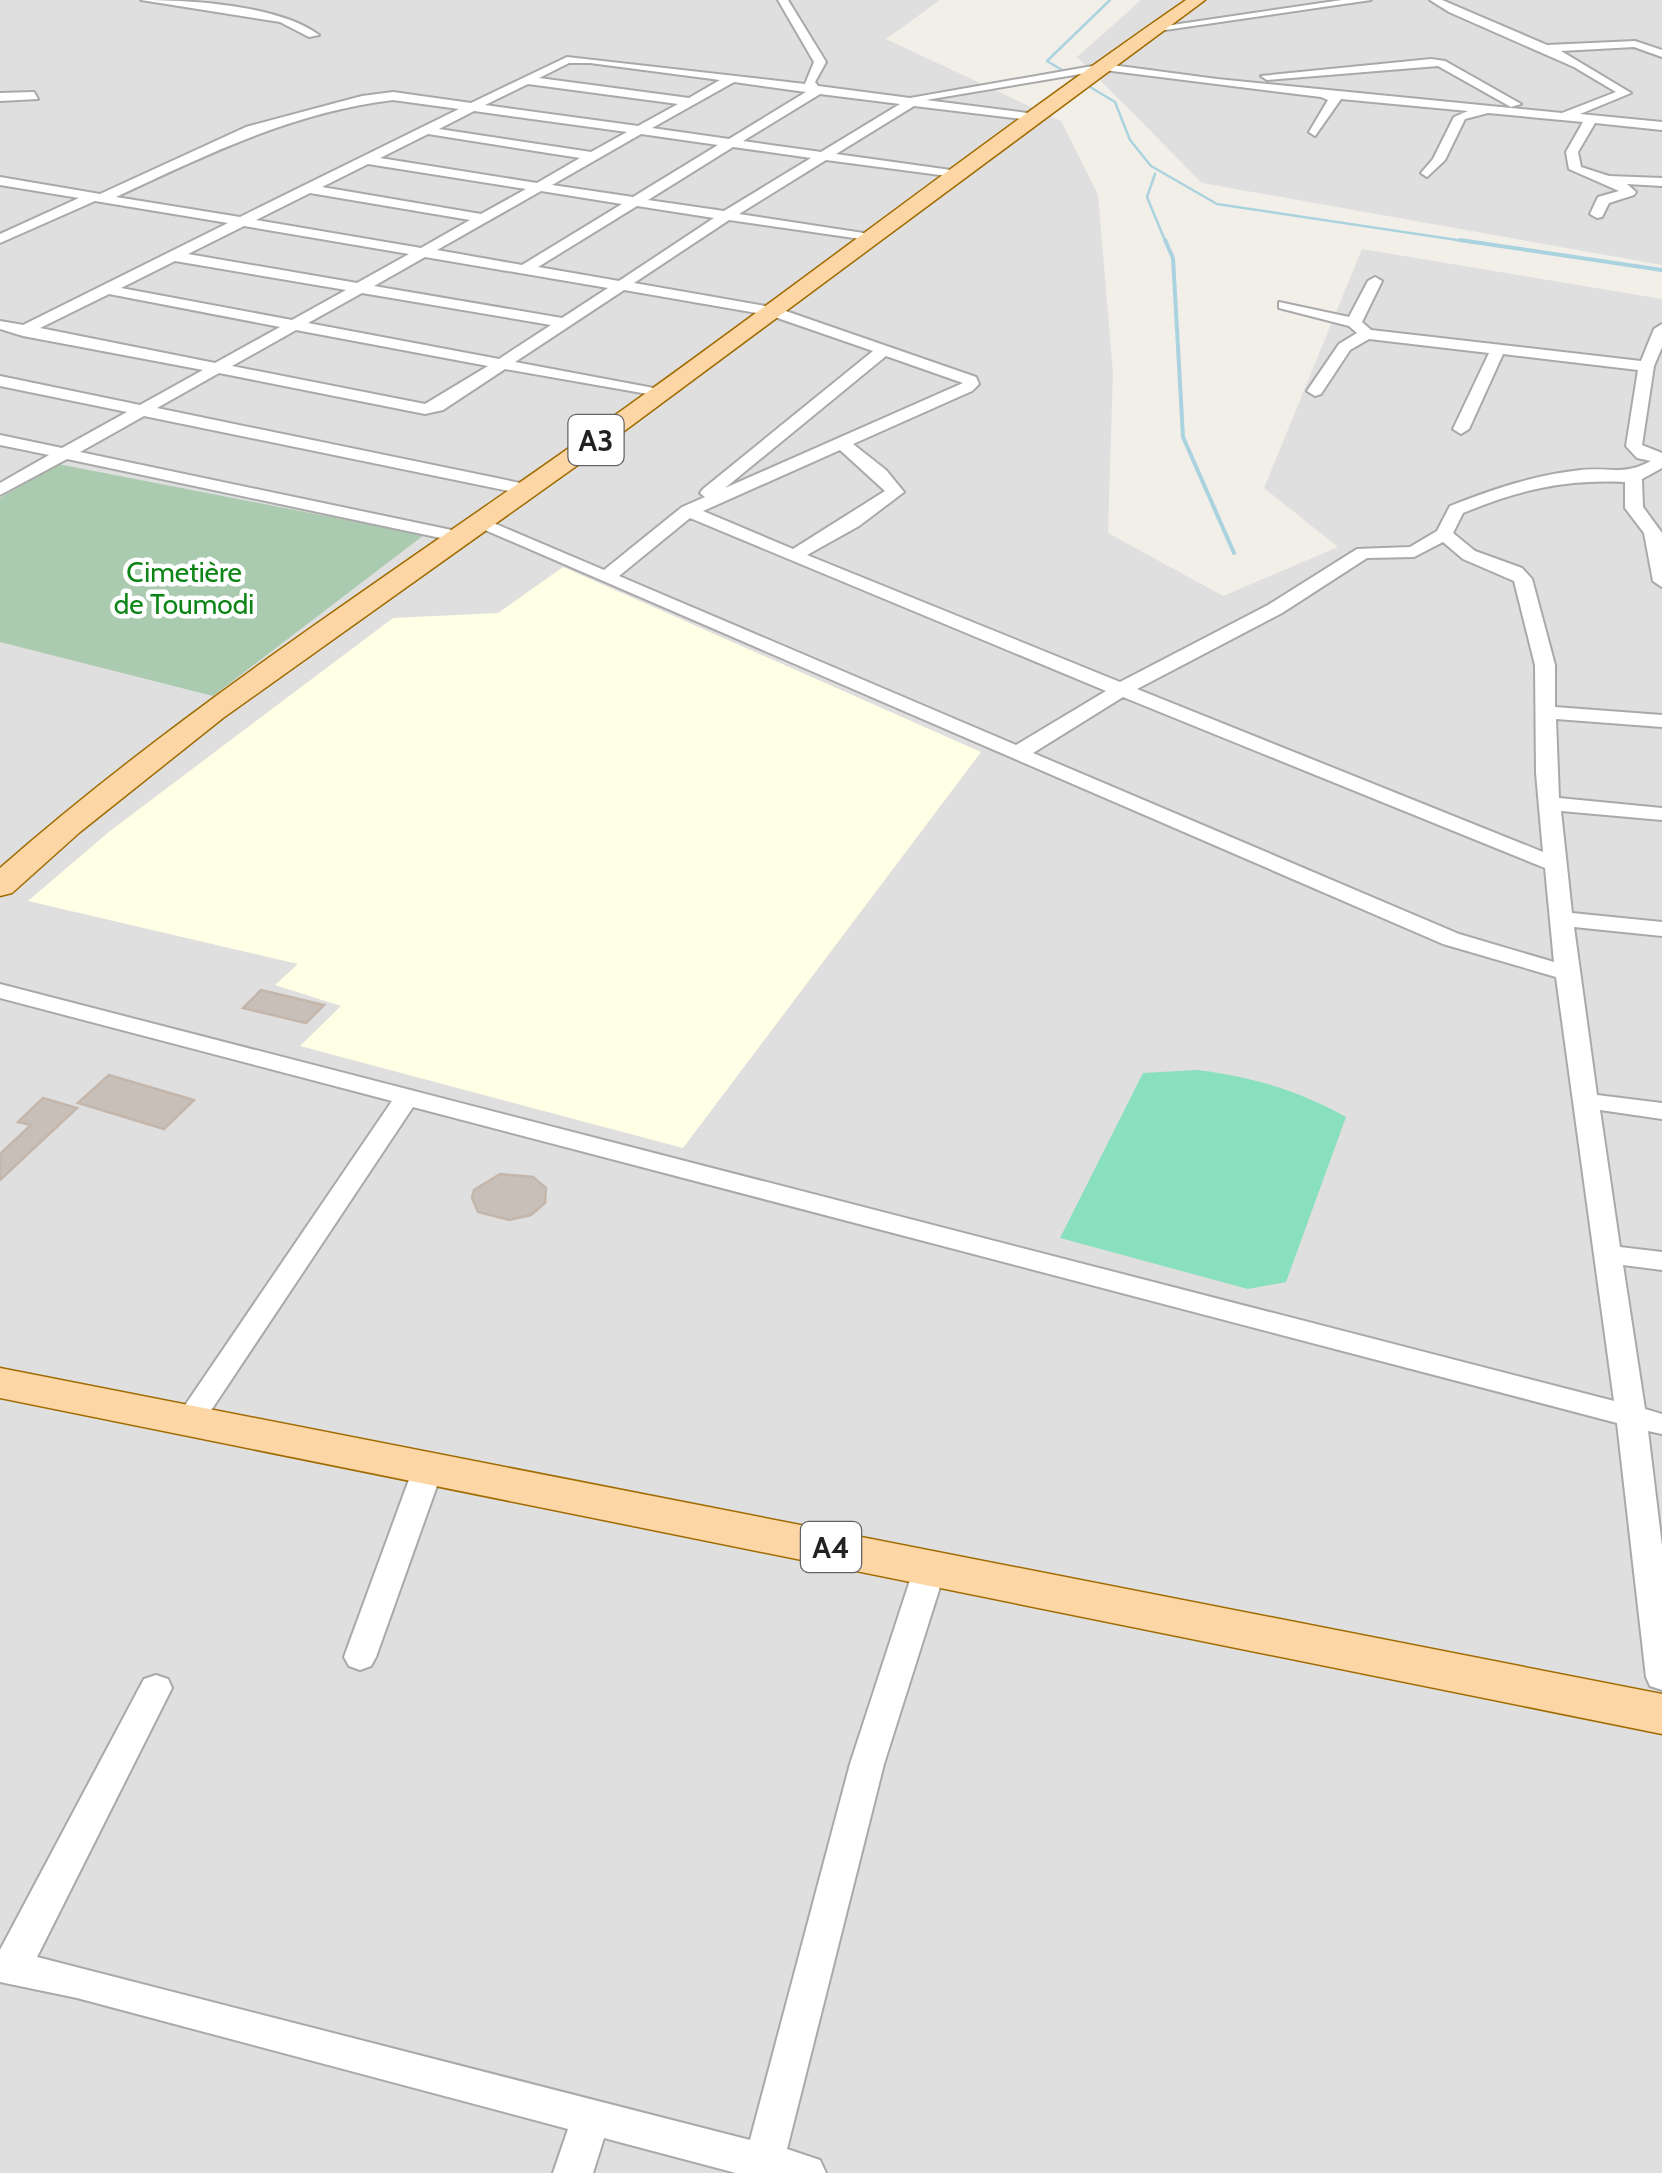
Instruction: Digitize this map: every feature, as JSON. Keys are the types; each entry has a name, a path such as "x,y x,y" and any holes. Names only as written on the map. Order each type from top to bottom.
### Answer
{"main road":[{"name":"A3","path":"0,886 200,721 658,394 1104,66 1158,28 1203,12"},
{"name":"A4","path":"0,1383 1662,1714"}],"street":[{"path":"146,0 284,18 313,35"},
{"path":"784,0 820,62 809,82 816,91"},
{"path":"1232,0 1205,19 1203,12 1366,0"},
{"path":"1435,0 1445,8 1602,77 1625,93 1562,116"},
{"path":"1542,49 1636,44 1662,54"},
{"path":"0,342 575,59 1035,118"},
{"path":"1217,83 1442,63 1530,112"},
{"path":"0,325 412,409 437,406 906,103 1104,66 1217,83 1662,126"},
{"path":"0,490 731,79"},
{"path":"526,80 694,102"},
{"path":"526,270 816,91"},
{"path":"1315,132 1335,99 1320,92"},
{"path":"0,98 34,96"},
{"path":"2,238 250,130 362,100 398,96 958,175"},
{"path":"1427,174 1439,160 1460,117 1494,108"},
{"path":"1591,119 1572,152 1575,169 1607,178 1662,182"},
{"path":"426,130 596,157"},
{"path":"366,160 870,238"},
{"path":"1597,214 1602,200 1628,192 1607,178"},
{"path":"0,182 772,311 960,375 971,384 688,511 608,576"},
{"path":"308,188 486,219"},
{"path":"173,256 566,323"},
{"path":"1315,391 1361,328 1375,281"},
{"path":"106,289 658,394"},
{"path":"1284,305 1361,328 1497,351 1646,366"},
{"path":"1662,329 1646,366 1634,446 1662,460"},
{"path":"715,499 709,496 711,490 883,351"},
{"path":"1461,428 1497,351"},
{"path":"0,381 524,490"},
{"path":"0,440 455,536"},
{"path":"793,556 853,522 895,492 842,442"},
{"path":"1018,753 1124,688 1275,610 1364,553 1414,552 1444,534 1456,510 1512,487 1584,475 1634,478 1662,460"},
{"path":"1634,478 1634,508 1654,532 1662,580"},
{"path":"688,511 1555,864"},
{"path":"478,523 1451,939 1567,972"},
{"path":"1444,534 1469,555 1516,572 1523,579 1545,665 1549,803 1567,972 1609,1254 1647,1420 1662,1677"},
{"path":"1546,712 1662,721"},
{"path":"1549,803 1662,814"},
{"path":"1564,919 1662,929"},
{"path":"0,991 1647,1420"},
{"path":"190,1420 406,1099"},
{"path":"1586,1101 1662,1110"},
{"path":"1609,1254 1662,1261"},
{"path":"360,1657 429,1466"},
{"path":"768,2168 867,1764 930,1568"},
{"path":"156,1688 7,1967 591,2118 768,2168 806,2173"},
{"path":"574,2173 591,2118"}],"shaded area":[{"path":"0,0 940,0 886,39 1061,121 1098,195 1113,372 1108,533 1223,596 1338,547 1264,488 1362,249 1662,299 1662,2173 0,2173"},
{"path":"1141,0 1662,0 1662,265 1202,183 1077,57"},
{"path":"563,567 981,752 683,1148 300,1046 341,1006 275,985 298,964 28,901 110,831 393,618 498,613"}],"green space":[{"name":"Cimetière de Toumodi","path":"58,464 424,535 213,696 0,642 0,498"},
{"path":"1197,1070 1274,1086 1346,1117 1286,1282 1248,1289 1060,1238 1143,1073"}],"building":[{"path":"261,990 324,1005 306,1023 243,1008"},
{"path":"109,1075 194,1100 164,1129 78,1103"},
{"path":"43,1098 77,1108 0,1180 0,1154 31,1125 18,1122"},
{"path":"500,1174 533,1177 546,1188 545,1203 531,1215 509,1220 478,1212 472,1198 474,1190"}],"waterway":[{"path":"1110,0 1047,61 1115,102 1130,140 1151,166 1217,204 1477,243"},
{"path":"1155,174 1147,197 1166,243"},
{"path":"1165,240 1173,258 1183,437 1234,553"},
{"path":"1460,240 1662,270"}]}
